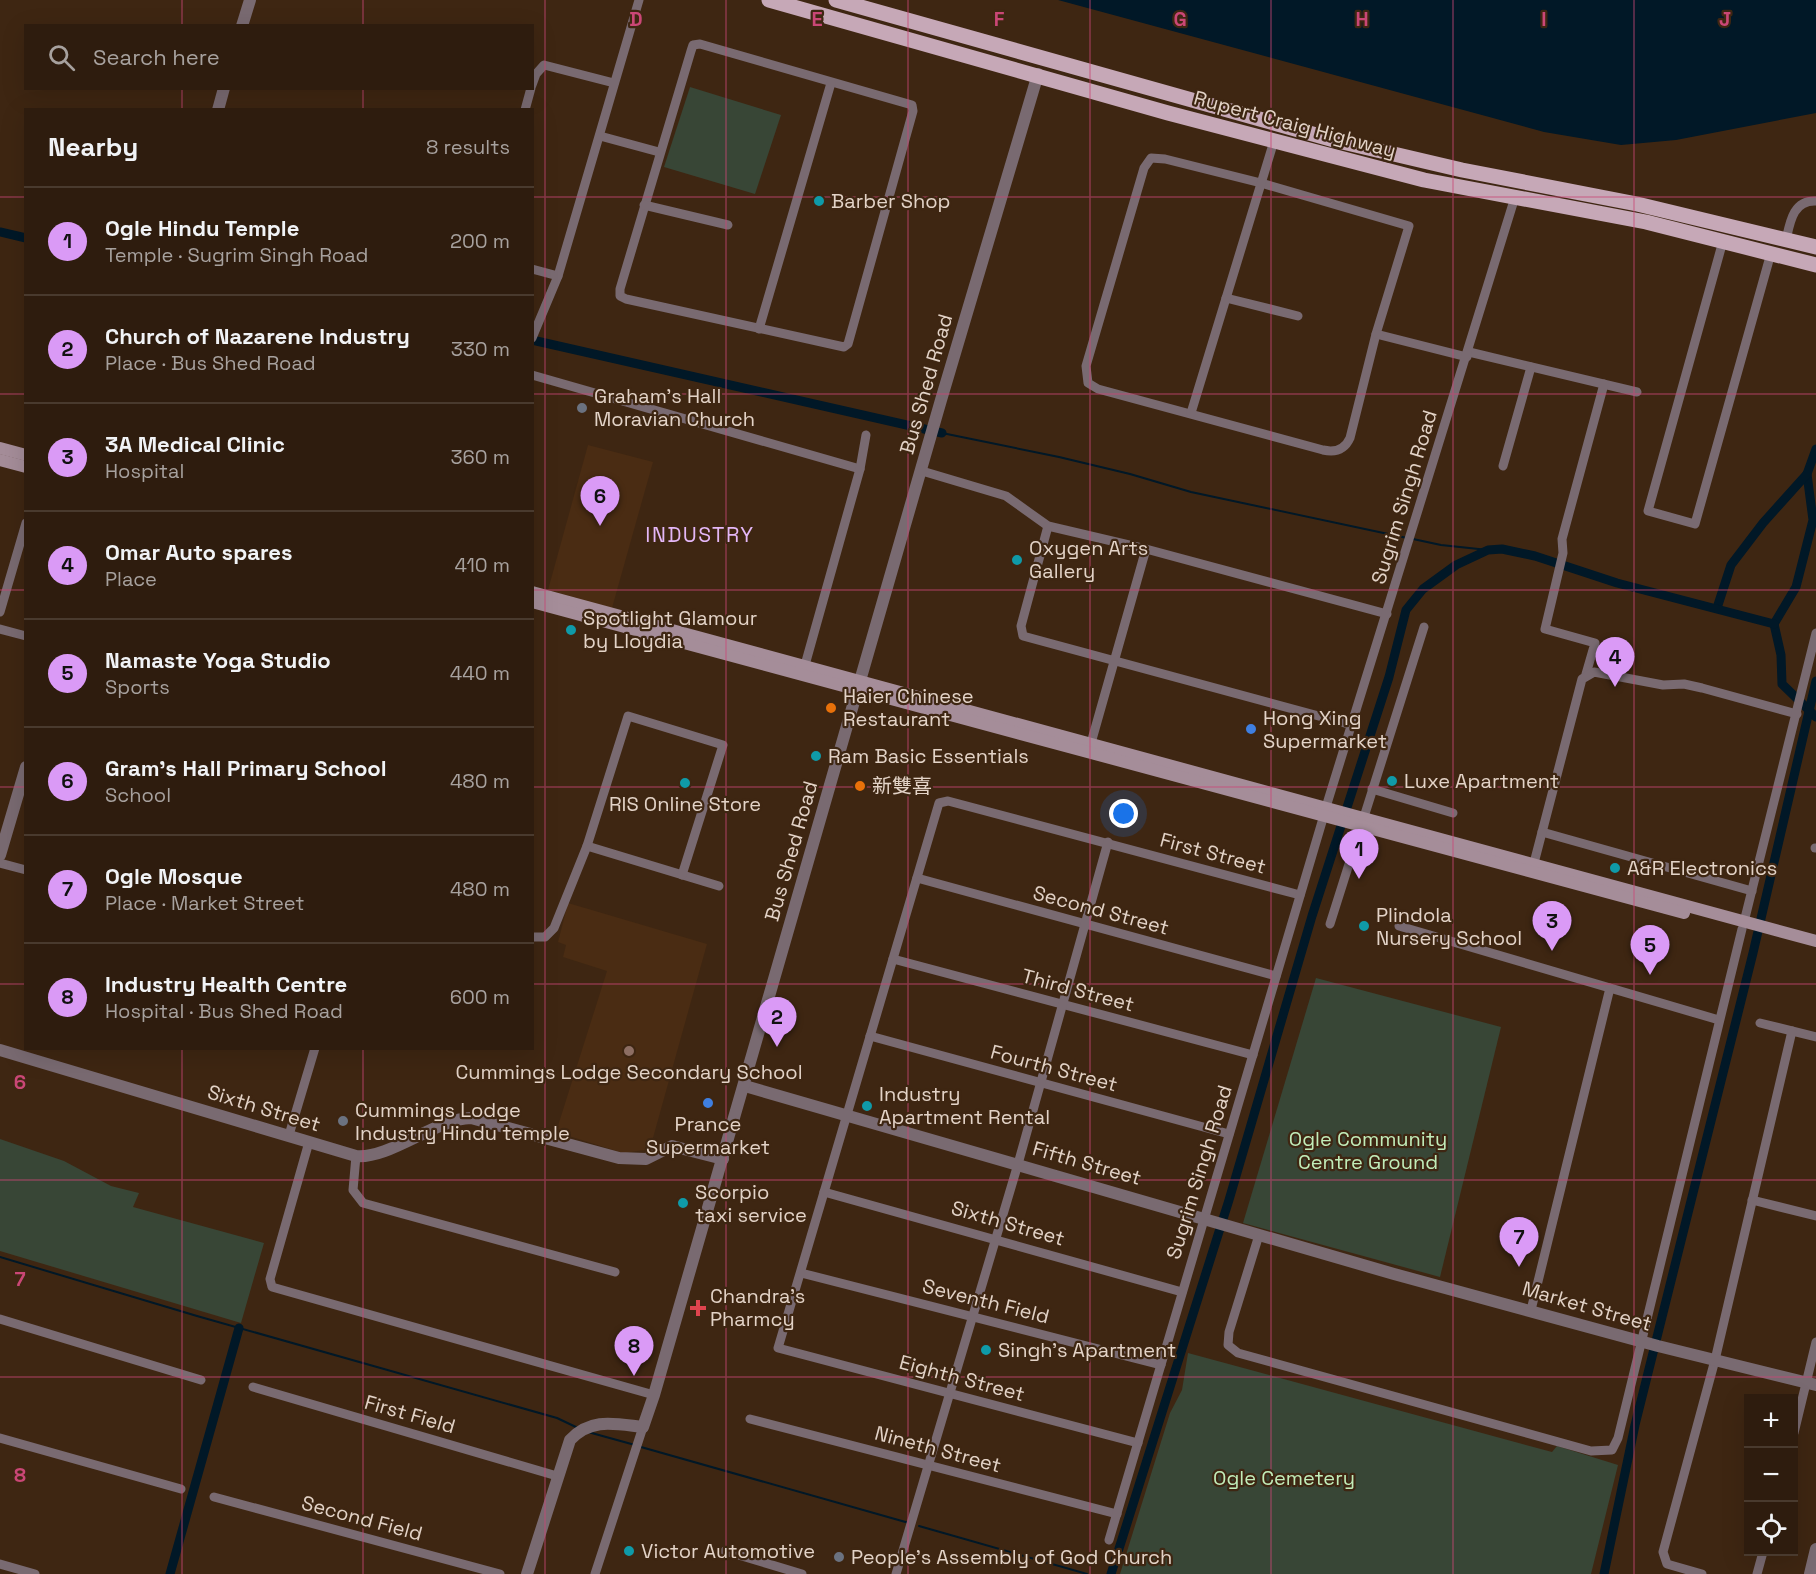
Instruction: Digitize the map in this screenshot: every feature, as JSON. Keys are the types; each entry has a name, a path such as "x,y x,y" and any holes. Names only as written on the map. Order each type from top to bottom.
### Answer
{"main road":[{"name":"Rupert Craig Highway","path":"769,0 1274,141 1424,180 1724,241 1816,265"},
{"name":"Rupert Craig Highway","path":"836,0 1334,140 1462,170 1637,204 1816,247"},
{"path":"0,448 24,454"},
{"path":"0,460 24,467"},
{"path":"534,593 805,665 858,686 1091,743 1361,821 1752,928 1816,941"},
{"path":"534,603 1326,811"},
{"path":"1361,821 1534,863 1752,928 1816,950"}],"street":[{"path":"243,24 250,0"},
{"path":"534,335 558,276 639,0"},
{"path":"700,44 831,83 906,101 912,105 848,344 843,347 620,296 659,152 693,45 700,44"},
{"path":"534,80 536,74 544,66 615,83"},
{"name":"Bus Shed Road","path":"643,1427 745,1086 858,686 1038,74"},
{"path":"759,329 831,83"},
{"path":"219,108 223,90"},
{"path":"526,108 531,90"},
{"path":"600,136 659,152"},
{"path":"1191,413 1274,141"},
{"path":"1151,158 1261,183 1409,226 1376,334 1350,438 1343,448 1331,452 1098,389 1086,380 1086,366 1144,168 1151,158"},
{"name":"Sugrim Singh Road","path":"1109,1540 1182,1292 1208,1218 1229,1134 1300,895 1515,197"},
{"path":"1786,240 1796,209 1802,203 1816,201"},
{"path":"644,205 728,225"},
{"path":"1724,241 1648,511 1695,524 1771,253"},
{"path":"534,270 558,276"},
{"path":"1226,298 1298,316"},
{"path":"1376,334 1637,392"},
{"path":"1503,466 1531,367"},
{"path":"534,376 860,469"},
{"path":"1534,863 1581,679 1586,674 1595,643 1545,630 1563,553 1562,539 1604,384"},
{"path":"805,665 860,469 866,435"},
{"path":"922,471 1006,496 1048,526 1146,549 1387,614"},
{"path":"1048,526 1022,626 1022,634 1026,638 1352,725"},
{"path":"0,612 24,530"},
{"path":"1091,743 1146,549"},
{"path":"1330,924 1424,627"},
{"path":"0,629 24,635"},
{"path":"1259,1235 1229,1332 1228,1346 1238,1353 1580,1448 1606,1452 1616,1445 1649,1343 1719,1020 1752,928 1752,891 1816,633"},
{"path":"1586,674 1594,672 1663,685 1684,684 1797,714"},
{"path":"534,938 544,938 554,928 587,846 628,716 723,745 682,875"},
{"path":"1372,789 1454,813"},
{"path":"0,855 22,793"},
{"name":"First Street","path":"917,878 939,803 943,801 1108,842 1300,895"},
{"path":"1542,832 1752,891"},
{"path":"896,1574 996,1240 1108,842"},
{"path":"587,846 719,886"},
{"path":"0,862 24,869"},
{"path":"801,1273 917,878"},
{"name":"Second Street","path":"917,878 1276,976"},
{"path":"1399,926 1719,1020"},
{"name":"Third Street","path":"893,959 1253,1055"},
{"path":"1531,1310 1610,988"},
{"path":"1760,1023 1816,1037"},
{"path":"1702,1574 1667,1564 1663,1552 1715,1360 1792,1031"},
{"name":"Fourth Street","path":"870,1036 1229,1134"},
{"name":"Sixth Street","path":"0,1050 356,1156"},
{"path":"289,1135 314,1050"},
{"name":"Fifth Street","path":"745,1086 1208,1218"},
{"path":"615,1272 363,1203 357,1199 353,1190 356,1156 372,1154 453,1122 471,1118 619,1158 646,1159 672,1146 723,1159"},
{"path":"309,1142 270,1280 272,1287 654,1395"},
{"name":"Sixth Street","path":"824,1192 1182,1292"},
{"path":"1752,1200 1816,1216"},
{"name":"Market Street","path":"1208,1218 1259,1235 1649,1343 1811,1384"},
{"name":"Seventh Field","path":"801,1273 1161,1365"},
{"name":"Eighth Street","path":"801,1273 778,1348 1138,1443"},
{"path":"0,1319 201,1380"},
{"path":"1798,1421 1811,1384 1816,1342"},
{"name":"First Field","path":"253,1387 557,1476"},
{"name":"Nineth Street","path":"750,1419 1117,1514"},
{"path":"527,1574 564,1452 574,1435 593,1425 605,1422 643,1427 595,1574"},
{"path":"0,1438 181,1489"},
{"name":"Second Field","path":"214,1497 500,1574"},
{"path":"1810,1574 1816,1549"},
{"path":"725,1551 802,1574"},
{"path":"1757,1574 1762,1556"},
{"path":"0,1564 35,1574"}],"shaded area":[{"path":"588,445 653,462 612,608 548,590"},
{"name":"Cummings Lodge Secondary School","path":"568,903 707,944 651,1145 645,1150 623,1153 556,1132 607,971 563,957 566,945 558,942"}],"green space":[{"path":"690,87 781,115 755,194 664,167"},
{"name":"Ogle Community Centre Ground","path":"1316,978 1501,1027 1440,1277 1243,1223"},
{"path":"0,1139 64,1161 111,1186 139,1193 133,1207 264,1243 241,1323 0,1251"},
{"name":"Ogle Cemetery","path":"1188,1353 1552,1452 1557,1446 1618,1465 1591,1574 1120,1574 1170,1413 1182,1390"}],"water":[{"path":"1058,0 1816,0 1816,113 1676,140 1621,145 1544,132"}],"waterway":[{"path":"0,232 24,238"},
{"path":"534,340 942,433"},
{"path":"942,433 1059,457 1191,492 1407,538"},
{"path":"1717,608 1731,565 1763,523 1807,474 1816,449"},
{"path":"1807,474 1813,520 1796,587 1774,624 1781,655 1782,684 1816,717"},
{"path":"1413,539 1441,545 1488,550"},
{"path":"1111,1574 1229,1200 1312,916 1389,677 1406,610 1423,589 1456,565 1488,550 1502,549 1535,556 1617,583 1774,624"},
{"path":"1604,1574 1635,1425 1753,953 1816,681"},
{"path":"0,1257 197,1316 557,1418 578,1428"},
{"path":"170,1574 239,1328"},
{"path":"588,1432 635,1445"},
{"path":"641,1447 909,1523"},
{"path":"919,1526 1087,1574"}],"place":[{"name":"Barber Shop","path":"819,201"},
{"name":"Graham's Hall Moravian Church","path":"582,408"},
{"name":"Gram's Hall Primary School","path":"600,526"},
{"name":"Oxygen Arts Gallery","path":"1017,560"},
{"name":"Spotlight Glamour by Lloydia","path":"571,630"},
{"name":"Omar Auto spares","path":"1615,687"},
{"name":"Haier Chinese Restaurant","path":"831,708"},
{"name":"Hong Xing Supermarket","path":"1251,729"},
{"name":"Ram Basic Essentials","path":"816,756"},
{"name":"Luxe Apartment","path":"1392,781"},
{"name":"RIS Online Store","path":"685,783"},
{"name":"新雙喜","path":"860,786"},
{"name":"A&R Electronics","path":"1615,868"},
{"name":"Ogle Hindu Temple","path":"1359,879"},
{"name":"Plindola Nursery School","path":"1364,926"},
{"name":"3A Medical Clinic","path":"1552,951"},
{"name":"Namaste Yoga Studio","path":"1650,975"},
{"name":"Church of Nazarene Industry","path":"777,1047"},
{"name":"Cummings Lodge Secondary School","path":"629,1051"},
{"name":"Prance Supermarket","path":"708,1103"},
{"name":"Industry Apartment Rental","path":"867,1106"},
{"name":"Cummings Lodge Industry Hindu temple","path":"343,1121"},
{"name":"Scorpio taxi service","path":"683,1203"},
{"name":"Ogle Mosque","path":"1519,1267"},
{"name":"Chandra's Pharmcy","path":"698,1308"},
{"name":"Singh's Apartment","path":"986,1350"},
{"name":"Industry Health Centre","path":"634,1376"},
{"name":"Victor Automotive","path":"629,1551"},
{"name":"People's Assembly of God Church","path":"839,1557"}],"district":[{"name":"INDUSTRY","path":"700,535"}]}
